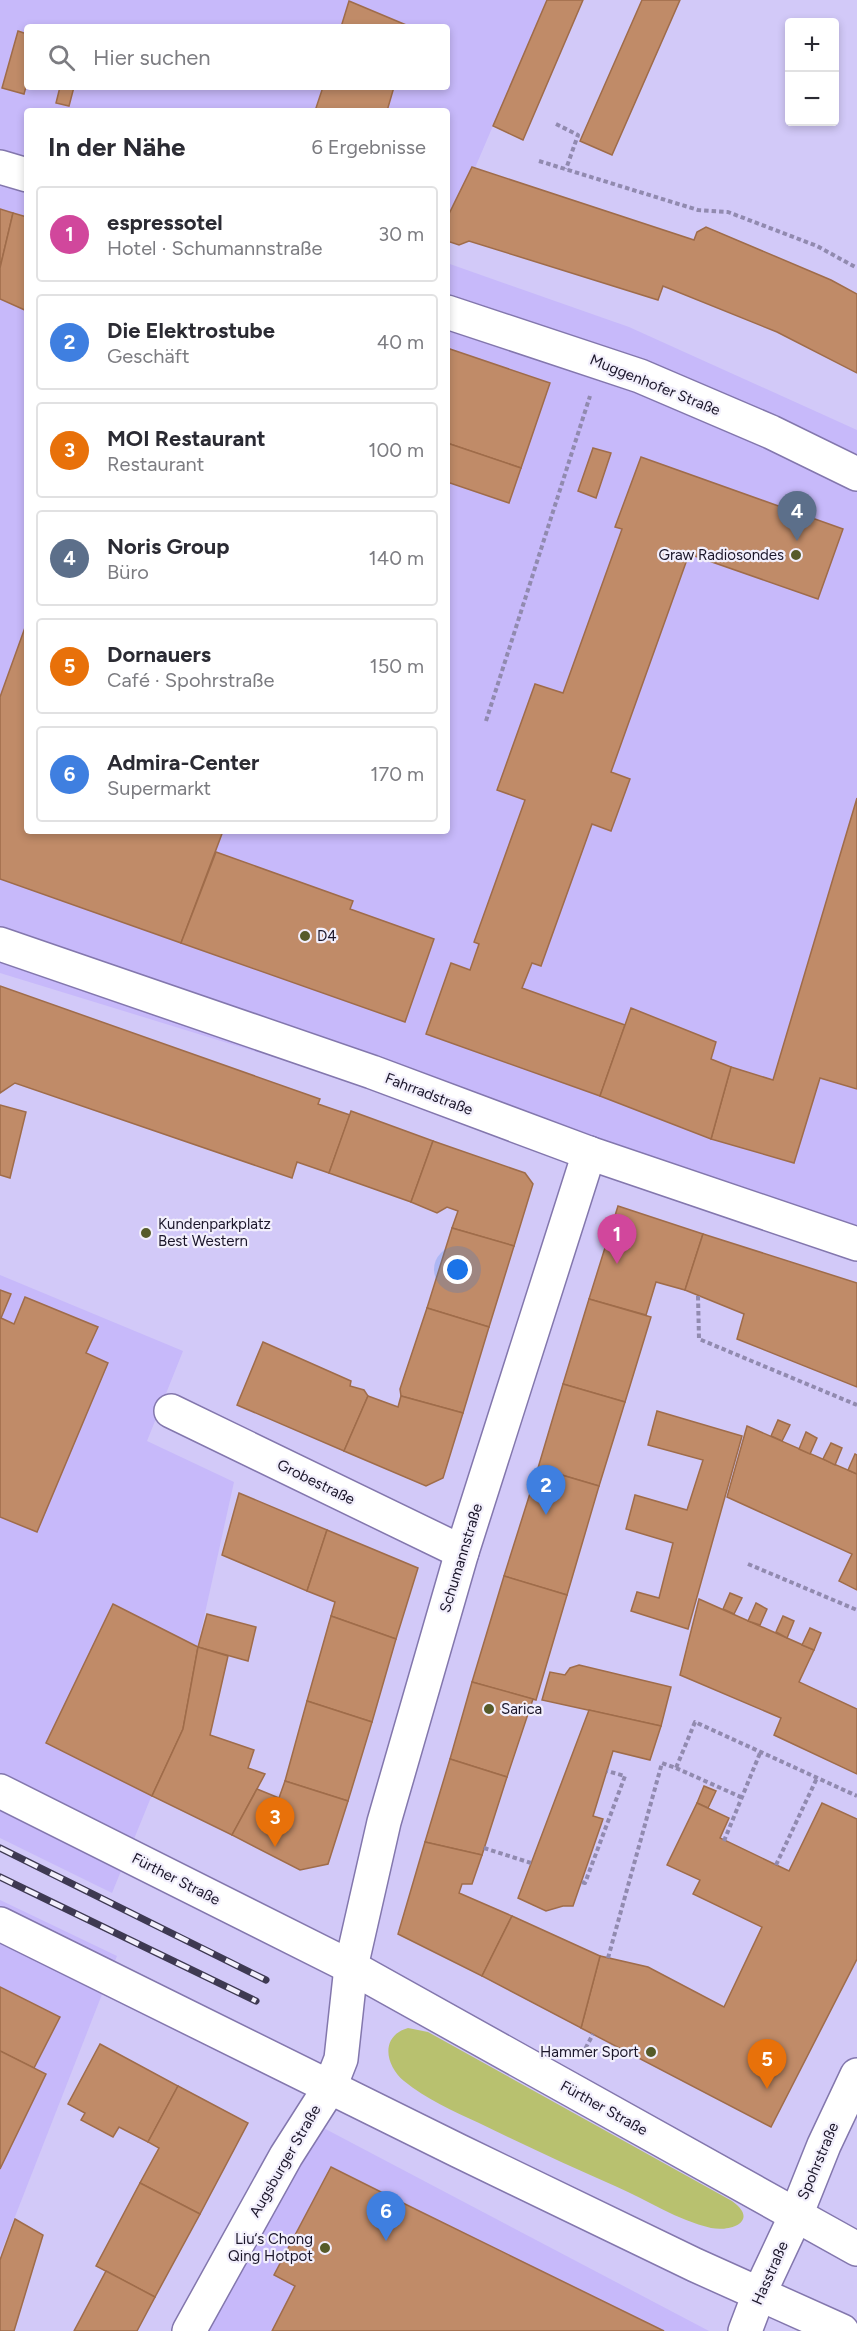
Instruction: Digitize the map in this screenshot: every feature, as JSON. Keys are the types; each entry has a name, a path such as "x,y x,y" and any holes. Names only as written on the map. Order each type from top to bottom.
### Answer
{"street":[{"path":"0,167 24,174"},
{"name":"Muggenhofer Straße","path":"450,313 640,376 760,428 857,474"},
{"name":"Fahrradstraße","path":"0,944 372,1072 589,1154 857,1244"},
{"name":"Schumannstraße","path":"351,1967 384,1822 462,1552 589,1154"},
{"name":"Grobestraße","path":"171,1411 462,1552"},
{"name":"Fürther Straße","path":"0,1791 351,1967 857,2249"},
{"path":"0,1924 680,2258 842,2331"},
{"path":"330,2087 341,2059 351,1967"},
{"name":"Spohrstraße","path":"796,2215 824,2145 857,2075"},
{"name":"Augsburger Straße","path":"189,2331 297,2136 330,2087"},
{"name":"Hasstraße","path":"745,2331 759,2294 796,2215"}],"path":[{"path":"556,124 578,135 566,169"},
{"path":"539,161 698,210 728,212 817,246 857,268"},
{"path":"486,721 601,362"},
{"path":"698,1296 699,1339 857,1405"},
{"path":"748,1564 857,1610"},
{"path":"676,1768 695,1722 857,1796"},
{"path":"724,1841 760,1753"},
{"path":"608,1958 662,1764 743,1798"},
{"path":"582,1882 585,1883 625,1776 607,1771"},
{"path":"776,1865 818,1778"},
{"path":"484,1848 531,1863"},
{"path":"582,2056 593,2034"}],"shaded area":[{"path":"0,0 547,0 450,226 450,108 24,108 24,834 450,834 450,264 629,327 857,430 857,1243 726,1196 0,973"},
{"path":"0,1275 183,1351 147,1441 234,1482 180,1726 112,1893 0,1838"},
{"path":"0,1900 117,1956 0,2255"},
{"path":"316,2124 709,2331 194,2331"}],"green space":[{"path":"408,2028 428,2032 732,2201 740,2208 743,2219 734,2226 719,2229 686,2220 431,2099 404,2081 390,2059 389,2044 393,2037"}],"building":[{"path":"547,0 583,0 523,140 493,126"},
{"path":"642,0 680,0 612,155 580,141"},
{"path":"349,1 404,24 342,24"},
{"path":"18,31 24,33 24,94 2,88"},
{"path":"59,90 73,90 69,106 56,103"},
{"path":"322,90 393,90 388,108 316,108"},
{"path":"472,167 694,240 697,232 706,227 831,280 857,294 857,373 777,332 663,286 658,300 469,241 459,245 450,242 450,212"},
{"path":"0,209 13,213 0,268"},
{"path":"13,213 24,216 24,310 0,299 0,268"},
{"path":"450,349 550,383 521,468 450,444"},
{"path":"450,444 521,468 509,503 450,483"},
{"path":"593,448 611,453 596,498 578,491"},
{"path":"641,457 843,529 818,599 689,554 611,772 630,779 611,831 592,824 541,966 532,963 522,988 625,1025 600,1096 426,1034 451,963 470,970 479,944 474,942 525,800 497,790 535,684 563,693 622,529 615,527"},
{"path":"24,630 24,834 222,834 181,943 0,879 0,697"},
{"path":"857,798 857,1089 820,1078 794,1163 711,1139 731,1067 773,1080"},
{"name":"D4","path":"216,852 353,901 350,909 434,939 405,1022 181,943"},
{"path":"0,986 320,1099 318,1104 350,1115 329,1173 297,1162 292,1178 15,1083 0,1093"},
{"path":"631,1008 716,1042 711,1059 731,1067 711,1139 600,1096"},
{"path":"0,1105 26,1112 10,1178 0,1175"},
{"path":"351,1111 433,1141 411,1202 329,1173"},
{"path":"433,1141 525,1173 533,1184 514,1246 452,1228 458,1211 447,1207 437,1213 411,1202"},
{"path":"618,1206 703,1234 685,1290 656,1282 646,1315 589,1299"},
{"path":"452,1228 514,1246 489,1327 427,1308"},
{"path":"703,1234 857,1283 857,1387 737,1339 744,1314 685,1290"},
{"path":"0,1290 11,1294 1,1318 14,1324 25,1297 98,1327 86,1353 108,1363 37,1532 0,1517"},
{"path":"589,1299 651,1317 625,1402 563,1384"},
{"path":"427,1308 489,1327 463,1413 401,1396 400,1389"},
{"path":"263,1342 351,1381 350,1386 364,1390 368,1396 344,1451 237,1405"},
{"path":"563,1384 625,1402 599,1486 538,1468"},
{"path":"368,1396 398,1407 401,1396 463,1413 443,1478 426,1486 344,1451"},
{"path":"657,1411 742,1436 688,1629 631,1611 637,1592 659,1598 673,1543 626,1529 635,1495 687,1510 703,1460 648,1445"},
{"path":"778,1420 790,1425 782,1441 771,1436"},
{"path":"747,1426 857,1474 857,1590 839,1581 852,1554 727,1497"},
{"path":"806,1432 817,1438 810,1454 799,1449"},
{"path":"831,1443 842,1448 835,1465 823,1459"},
{"path":"855,1454 857,1455 857,1474 848,1470"},
{"path":"538,1468 599,1486 567,1595 504,1576"},
{"path":"239,1493 327,1530 307,1591 222,1555"},
{"path":"327,1530 418,1568 396,1639 331,1616 335,1602 307,1591"},
{"path":"504,1576 567,1595 536,1700 472,1682"},
{"path":"730,1593 742,1598 734,1614 723,1609"},
{"path":"699,1599 814,1650 799,1682 857,1709 857,1774 774,1735 781,1718 680,1675"},
{"path":"756,1603 767,1609 760,1625 748,1621"},
{"path":"113,1604 198,1647 183,1729 152,1796 46,1743"},
{"path":"207,1614 256,1627 248,1661 198,1647"},
{"path":"331,1616 396,1639 372,1722 307,1701"},
{"path":"783,1616 794,1621 787,1638 776,1632"},
{"path":"810,1628 821,1633 814,1650 802,1645"},
{"path":"198,1647 228,1656 210,1735 254,1750 248,1768 265,1774 232,1835 152,1796 183,1729"},
{"path":"579,1665 671,1687 661,1726 542,1700 550,1672 565,1675 570,1668"},
{"path":"472,1682 533,1699 507,1777 450,1759"},
{"path":"307,1701 372,1722 348,1801 285,1781"},
{"path":"589,1710 661,1726 650,1760 613,1751 593,1816 603,1819 573,1906 563,1906 546,1911 518,1898"},
{"path":"450,1759 507,1777 482,1855 425,1842"},
{"path":"285,1781 348,1801 328,1864 300,1870 232,1835 257,1789 279,1798"},
{"path":"704,1786 716,1791 708,1808 697,1803"},
{"path":"697,1803 729,1818 720,1838 789,1871 822,1803 857,1819 857,1959 771,2127 581,2028 600,1956 648,1967 724,2007 762,1927 693,1894 700,1880 667,1865"},
{"path":"425,1842 482,1855 472,1884 462,1884 459,1893 512,1916 482,1976 398,1934"},
{"path":"512,1916 600,1956 581,2028 482,1976"},
{"path":"0,1987 60,2017 34,2068 0,2051"},
{"path":"100,2044 178,2086 148,2142 119,2127 113,2137 81,2120 85,2113 68,2104"},
{"path":"0,2051 46,2074 0,2169"},
{"path":"178,2086 248,2123 200,2214 140,2183 159,2148 148,2142"},
{"path":"331,2167 664,2331 272,2331 295,2286 274,2275"},
{"path":"140,2183 200,2214 155,2297 96,2266"},
{"path":"15,2219 43,2235 14,2331 0,2331 0,2260"},
{"path":"106,2271 155,2297 137,2331 74,2331"}],"railway":[{"path":"0,1848 266,1980"},
{"path":"0,1877 256,2001"}],"place":[{"name":"Noris Group","path":"797,541"},
{"name":"Graw Radiosondes","path":"796,555"},
{"name":"D4","path":"305,936"},
{"name":"Kundenparkplatz Best Western","path":"146,1233"},
{"name":"espressotel","path":"617,1264"},
{"name":"Die Elektrostube","path":"546,1515"},
{"name":"Sarica","path":"489,1709"},
{"name":"MOI Restaurant","path":"275,1847"},
{"name":"Hammer Sport","path":"651,2052"},
{"name":"Dornauers","path":"767,2089"},
{"name":"Admira-Center","path":"386,2241"},
{"name":"Liu‘s Chong Qing Hotpot","path":"325,2248"}]}
